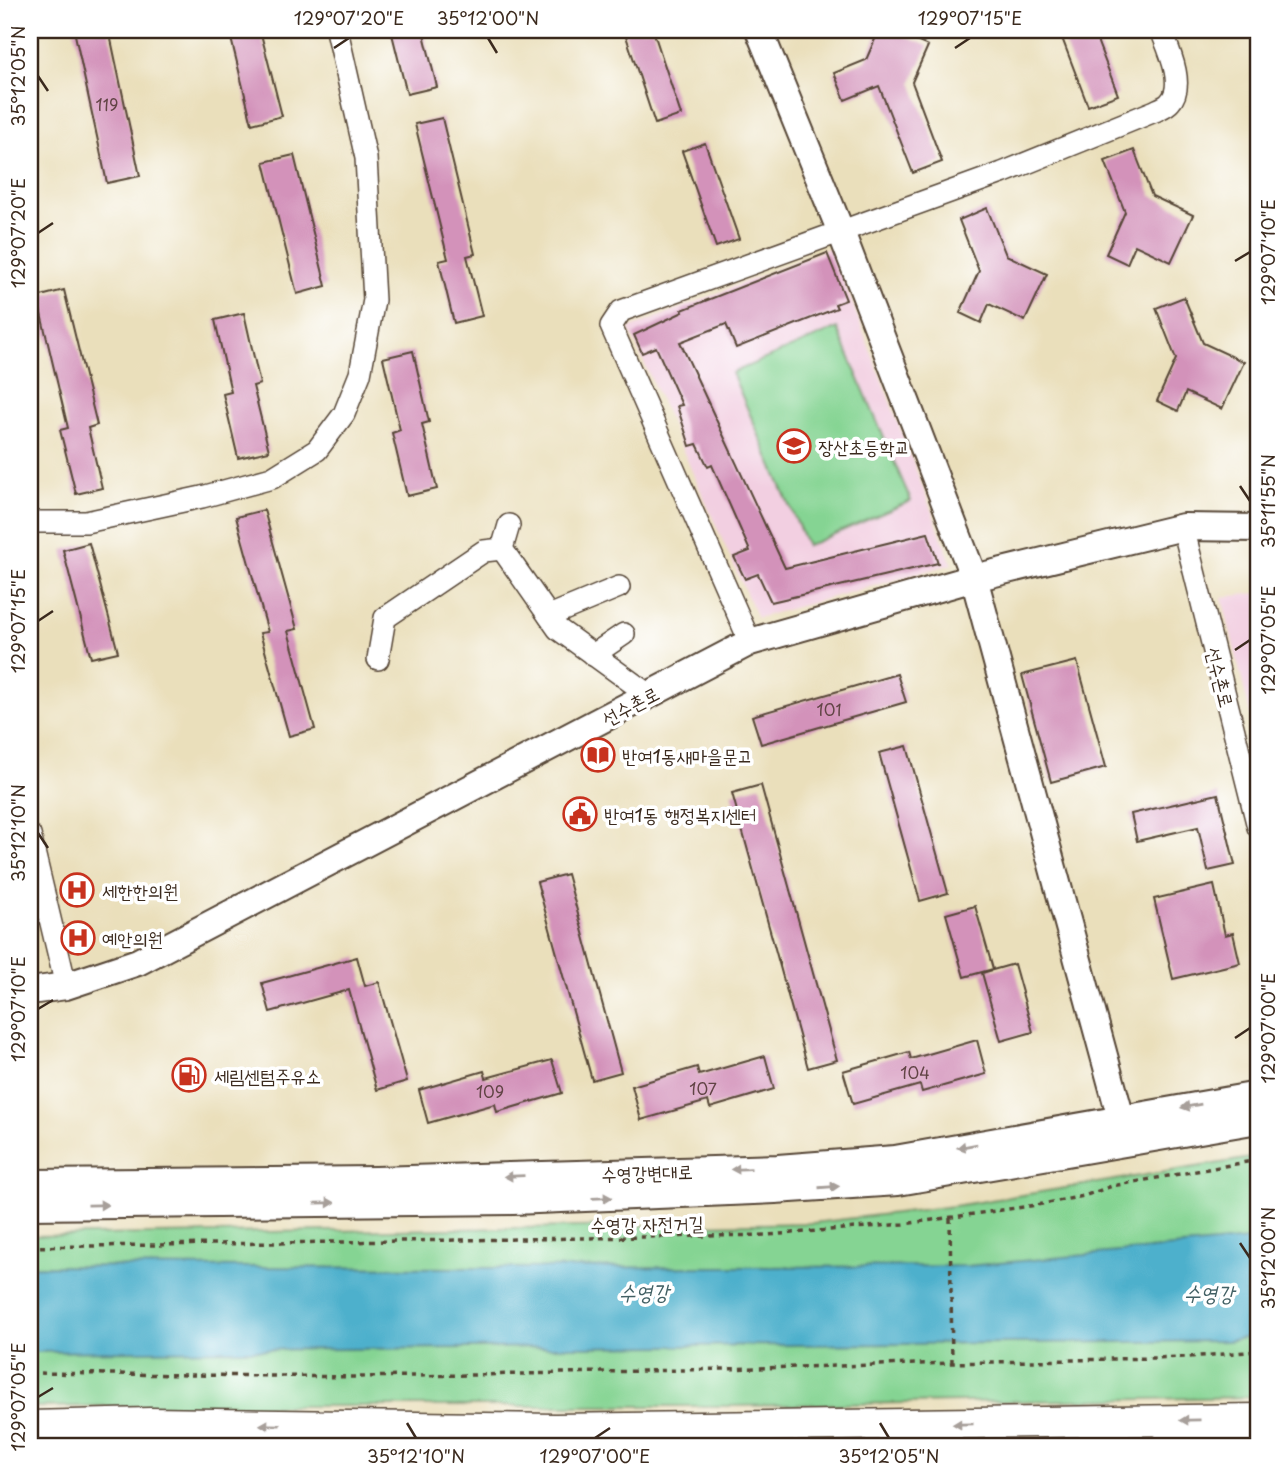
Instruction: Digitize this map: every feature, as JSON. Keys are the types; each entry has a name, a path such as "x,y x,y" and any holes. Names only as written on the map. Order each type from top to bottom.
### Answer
{"highway":[{"path":"30,1426 150,1423 555,1429 1258,1419"},
{"path":"1167,1446 1258,1443"}],"main road":[{"path":"759,30 841,232 974,578 1124,1130"},
{"name":"선수촌로","path":"30,991 66,986 138,962 750,642 974,578 1183,527 1258,528"},
{"name":"수영강변대로","path":"30,1206 513,1201 775,1191 898,1182 1124,1130 1258,1095"},
{"name":"수영강변대로","path":"30,1183 376,1180 778,1168 895,1159 1124,1130 1258,1120"}],"street":[{"path":"30,522 86,522 202,497 271,478 317,450 344,414 360,374 374,300 366,158 337,30"},
{"path":"750,642 611,326 621,312 1002,173 1170,103 1176,89 1174,64 1161,30"},
{"path":"502,549 509,525"},
{"name":"선수촌로","path":"1183,527 1258,827"},
{"path":"502,549 558,629 649,695"},
{"path":"378,659 385,618 484,551 502,549"},
{"path":"549,616 620,587"},
{"path":"593,655 624,634"},
{"path":"30,835 66,986"}],"path":[{"name":"수영강 자전거길","path":"30,1247 768,1235 904,1224 1037,1205 1084,1196 1112,1186 1258,1160"},
{"path":"950,1218 952,1363"},
{"path":"30,1373 358,1377 1189,1357 1258,1350"}],"shaded area":[{"name":"장산초등학교","path":"831,247 952,564 757,618 629,329"},
{"path":"1258,593 1258,747 1222,597"}],"green space":[{"path":"837,328 911,501 807,546 732,373"},
{"path":"1258,1157 1258,1397 735,1406 30,1407 30,1236 813,1223 954,1206"}],"water":[{"name":"수영강","path":"1258,1239 1258,1335 1229,1341 30,1352 30,1266 967,1266"}],"building":[{"path":"74,30 109,30 140,176 107,183"},
{"path":"229,30 260,30 282,116 252,124"},
{"path":"391,30 423,30 437,87 407,94"},
{"path":"624,30 653,30 681,115 655,124"},
{"path":"879,30 890,30 928,46 912,82 942,162 913,173 879,86 845,100 834,73 866,60"},
{"path":"1059,30 1093,30 1118,95 1088,106"},
{"path":"442,118 475,254 467,256 482,316 454,323 439,261 448,259 415,124"},
{"path":"705,143 739,239 716,247 682,151"},
{"path":"1134,150 1152,196 1193,215 1171,262 1135,245 1127,264 1106,254 1125,212 1105,161"},
{"path":"294,155 326,286 297,294 264,162"},
{"path":"987,208 1006,255 1047,274 1025,321 989,304 981,323 960,313 979,271 959,220"},
{"path":"827,253 846,300 835,304 837,308 736,348 726,324 680,342 785,568 928,533 938,563 771,602 758,574 745,579 734,557 750,551 712,465 708,467 697,444 690,446 677,406 682,405 656,347 642,353 634,335 683,312 682,310"},
{"path":"64,290 97,425 88,428 102,488 76,494 60,430 68,428 37,297"},
{"path":"1184,297 1203,343 1244,362 1222,409 1186,392 1178,411 1157,401 1176,359 1156,308"},
{"path":"244,313 260,384 253,386 269,451 238,458 223,394 231,392 215,320"},
{"path":"413,351 429,422 422,424 437,489 407,496 392,433 400,430 383,358"},
{"path":"264,510 297,629 288,631 315,729 289,736 260,633 268,632 236,517"},
{"path":"89,543 118,652 91,658 63,550"},
{"path":"1077,661 1106,767 1051,782 1022,675"},
{"path":"897,674 906,702 761,744 752,716"},
{"path":"907,746 948,893 920,901 879,753"},
{"path":"761,785 837,1060 808,1068 732,793"},
{"path":"1218,794 1235,865 1208,871 1198,827 1137,841 1131,814"},
{"path":"567,874 621,1072 592,1080 537,882"},
{"path":"1214,885 1225,935 1233,933 1240,963 1173,979 1154,899"},
{"path":"975,906 993,969 964,977 946,914"},
{"path":"357,957 365,986 379,982 407,1081 377,1090 349,990 270,1012 262,983"},
{"path":"1014,964 1033,1032 1001,1041 982,973"},
{"path":"977,1040 986,1074 922,1092 920,1085 853,1104 843,1071 909,1052 911,1059"},
{"path":"765,1056 774,1089 710,1108 708,1101 641,1120 632,1086 697,1067 699,1075"},
{"path":"552,1060 562,1093 497,1112 495,1104 428,1123 419,1090 484,1071 486,1078"}],"place":[{"name":"장산초등학교","path":"794,446"},
{"name":"반여1동새마을문고","path":"598,755"},
{"name":"반여1동 행정복지센터","path":"580,814"},
{"name":"세한한의원","path":"77,890"},
{"name":"예안의원","path":"78,938"},
{"name":"세림센텀주유소","path":"189,1075"}]}
